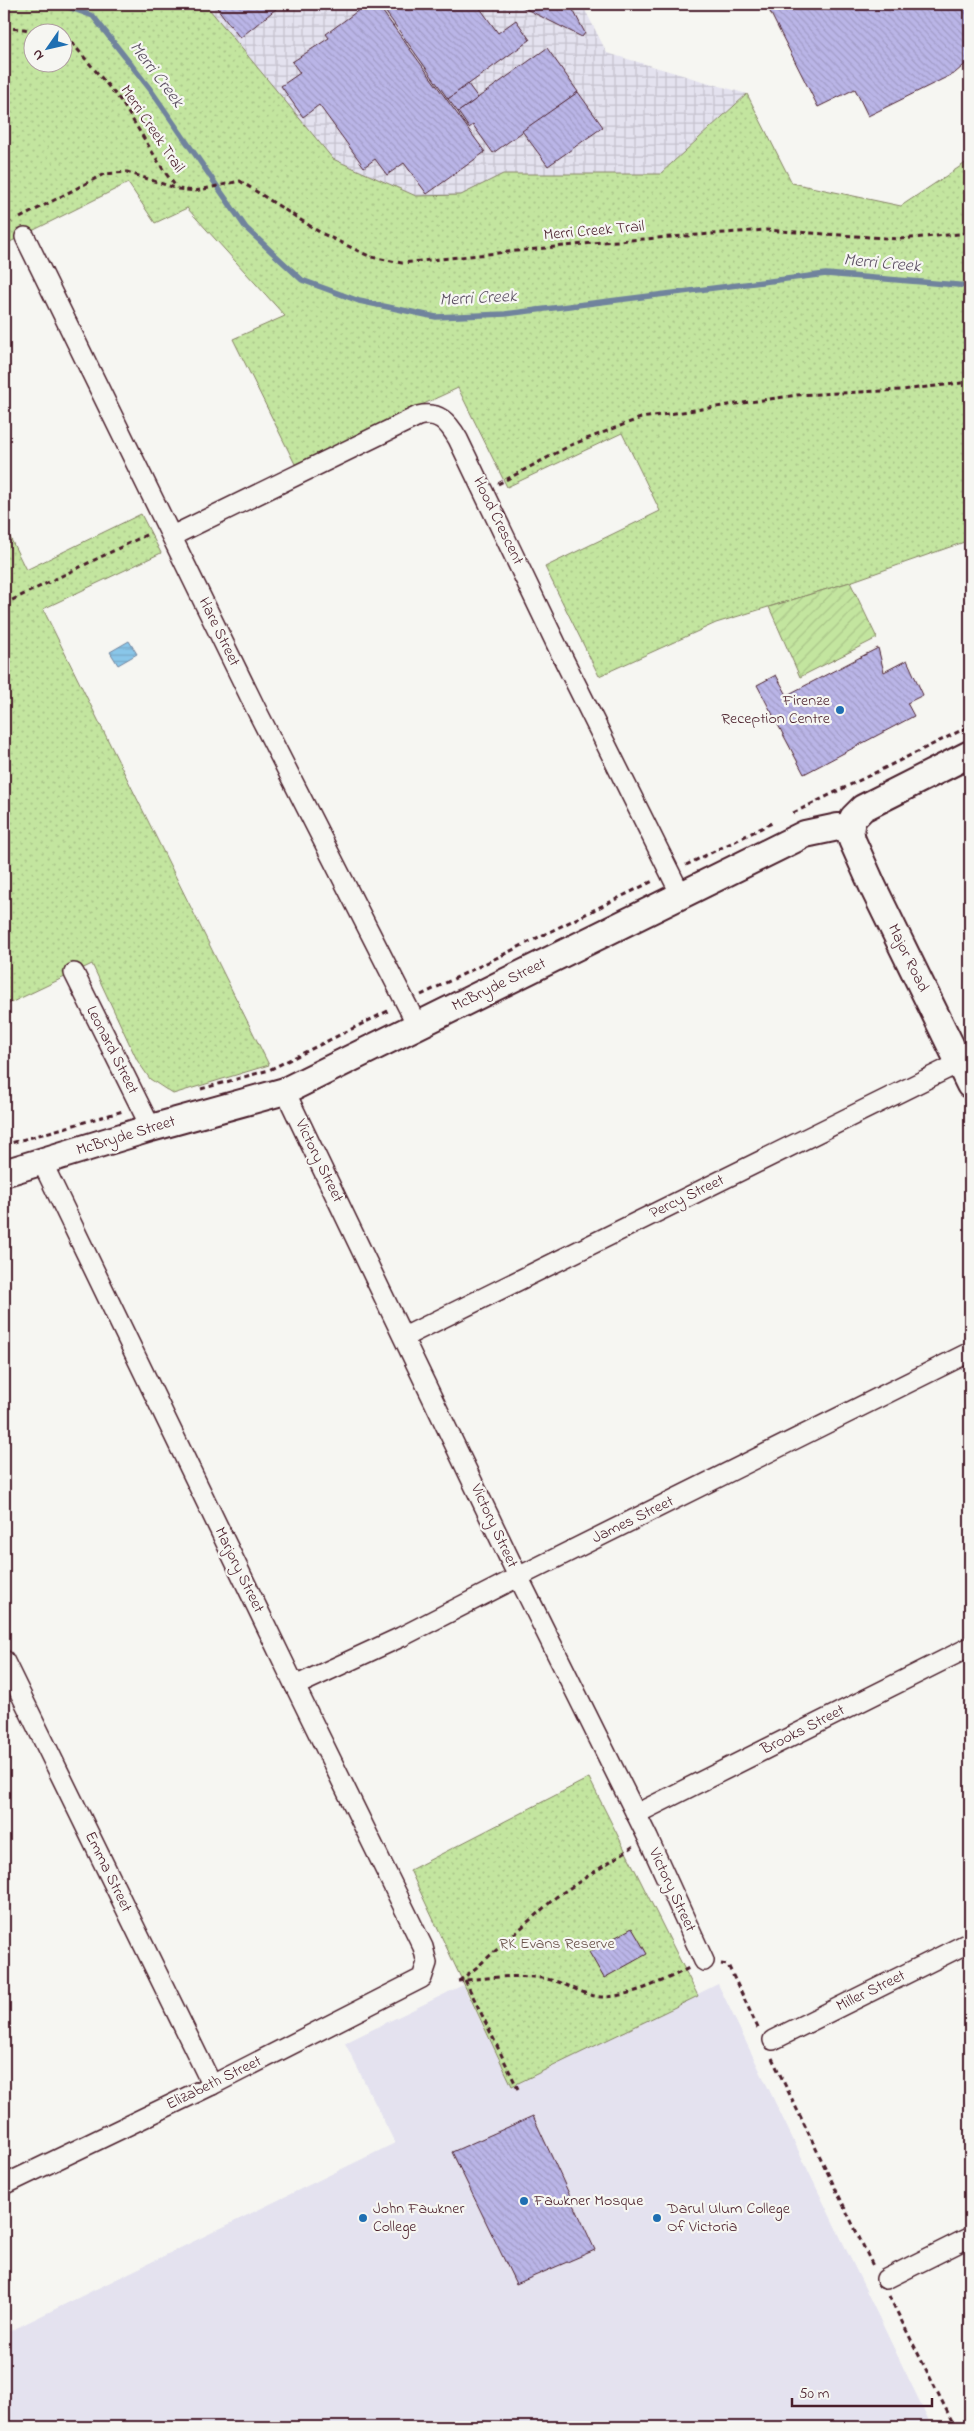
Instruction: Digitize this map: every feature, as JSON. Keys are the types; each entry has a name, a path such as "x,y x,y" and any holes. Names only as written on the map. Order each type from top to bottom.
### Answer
{"street":[{"name":"Hare Street","path":"25,237 256,708 411,1014"},
{"name":"Hood Crescent","path":"169,531 401,424 428,414 436,415 450,425 561,654 676,884"},
{"path":"850,829 853,818 863,808 970,754"},
{"name":"McBryde Street","path":"4,1173 42,1162 146,1117 285,1091 411,1014 676,884 805,834 838,827 850,829"},
{"name":"Major Road","path":"850,829 852,840 873,887 967,1069"},
{"name":"Leonard Street","path":"74,973 146,1117"},
{"name":"Percy Street","path":"404,1337 967,1069"},
{"name":"Victory Street","path":"285,1091 518,1577 648,1838 704,1961"},
{"name":"Marjory Street","path":"42,1162 294,1686 423,1947 427,1963 422,1978"},
{"name":"James Street","path":"294,1686 401,1638 518,1577 970,1352"},
{"name":"Brooks Street","path":"636,1814 970,1647"},
{"name":"Emma Street","path":"4,1660 212,2085"},
{"name":"Miller Street","path":"767,2042 970,1942"},
{"name":"Elizabeth Street","path":"4,2186 212,2085 422,1978"},
{"path":"883,2281 970,2237"}],"path":[{"path":"4,28 22,28"},
{"name":"Merri Creek Trail","path":"72,44 121,101 164,172 178,190"},
{"name":"Merri Creek Trail","path":"4,227 104,174 127,172 178,190 195,191 240,181 320,233 371,257 402,263 603,242 766,230 900,239 970,233"},
{"path":"484,492 571,446 641,418 797,395 902,390 970,382"},
{"path":"4,604 169,531"},
{"path":"784,817 970,726"},
{"path":"196,1090 269,1070 411,1014 676,884 775,822"},
{"path":"4,1145 146,1117"},
{"path":"648,1838 556,1897 476,1968 458,1981 497,1977 548,1979 603,1997 618,1996 640,1989 704,1961 728,1965 955,2427"},
{"path":"465,1980 518,2090"}],"shaded area":[{"path":"205,4 582,4 607,53 747,94 660,174 503,174 461,196 416,196 333,159"},
{"path":"718,1984 932,2427 4,2427 4,2334 395,2143 345,2043 463,1985 512,2086"}],"green space":[{"path":"4,4 205,4 333,159 416,196 461,195 503,174 660,174 747,94 792,183 901,206 970,160 970,540 850,582 716,623 599,676 545,567 660,511 622,433 507,487 458,388 295,464 233,339 285,316 187,208 155,223 128,183 4,245"},
{"path":"141,514 161,553 43,609 269,1065 173,1094 150,1079 137,1060 92,964 4,1006 4,525 26,570"},
{"path":"850,582 877,638 800,677 769,607"},
{"name":"RK Evans Reserve","path":"589,1778 698,1996 512,2086 410,1870"}],"water":[{"path":"129,641 137,654 118,665 110,652"}],"building":[{"path":"214,4 282,4 240,38"},
{"path":"367,4 377,4 485,152 427,194 404,163 387,175 375,159 364,167 319,105 303,117 281,86 300,73 292,62 329,38 326,34"},
{"path":"380,4 458,4 459,6 463,4 477,4 498,33 516,20 530,40 448,99"},
{"path":"516,4 570,4 585,33 582,37"},
{"path":"766,4 970,4 970,60 955,73 868,116 855,89 818,107"},
{"path":"547,48 578,92 493,153 473,125 469,128 458,112"},
{"path":"468,84 478,98 458,112 448,99"},
{"path":"578,92 603,127 548,166 522,131"},
{"name":"Firenze Reception Centre","path":"878,648 884,672 907,660 923,695 907,703 914,716 804,774 757,685 776,675 787,695"},
{"path":"632,1928 647,1954 604,1978 589,1952"},
{"name":"Fawkner Mosque","path":"533,2116 595,2250 516,2284 452,2152"}],"waterway":[{"name":"Merri Creek","path":"60,4 93,16 150,89 246,228 302,280 359,301 436,317 505,314 826,274 970,286"}],"place":[{"name":"Firenze Reception Centre","path":"840,710"},
{"name":"Fawkner Mosque","path":"524,2201"},
{"name":"John Fawkner College","path":"363,2218"},
{"name":"Darul Ulum College Of Victoria","path":"657,2218"}]}
